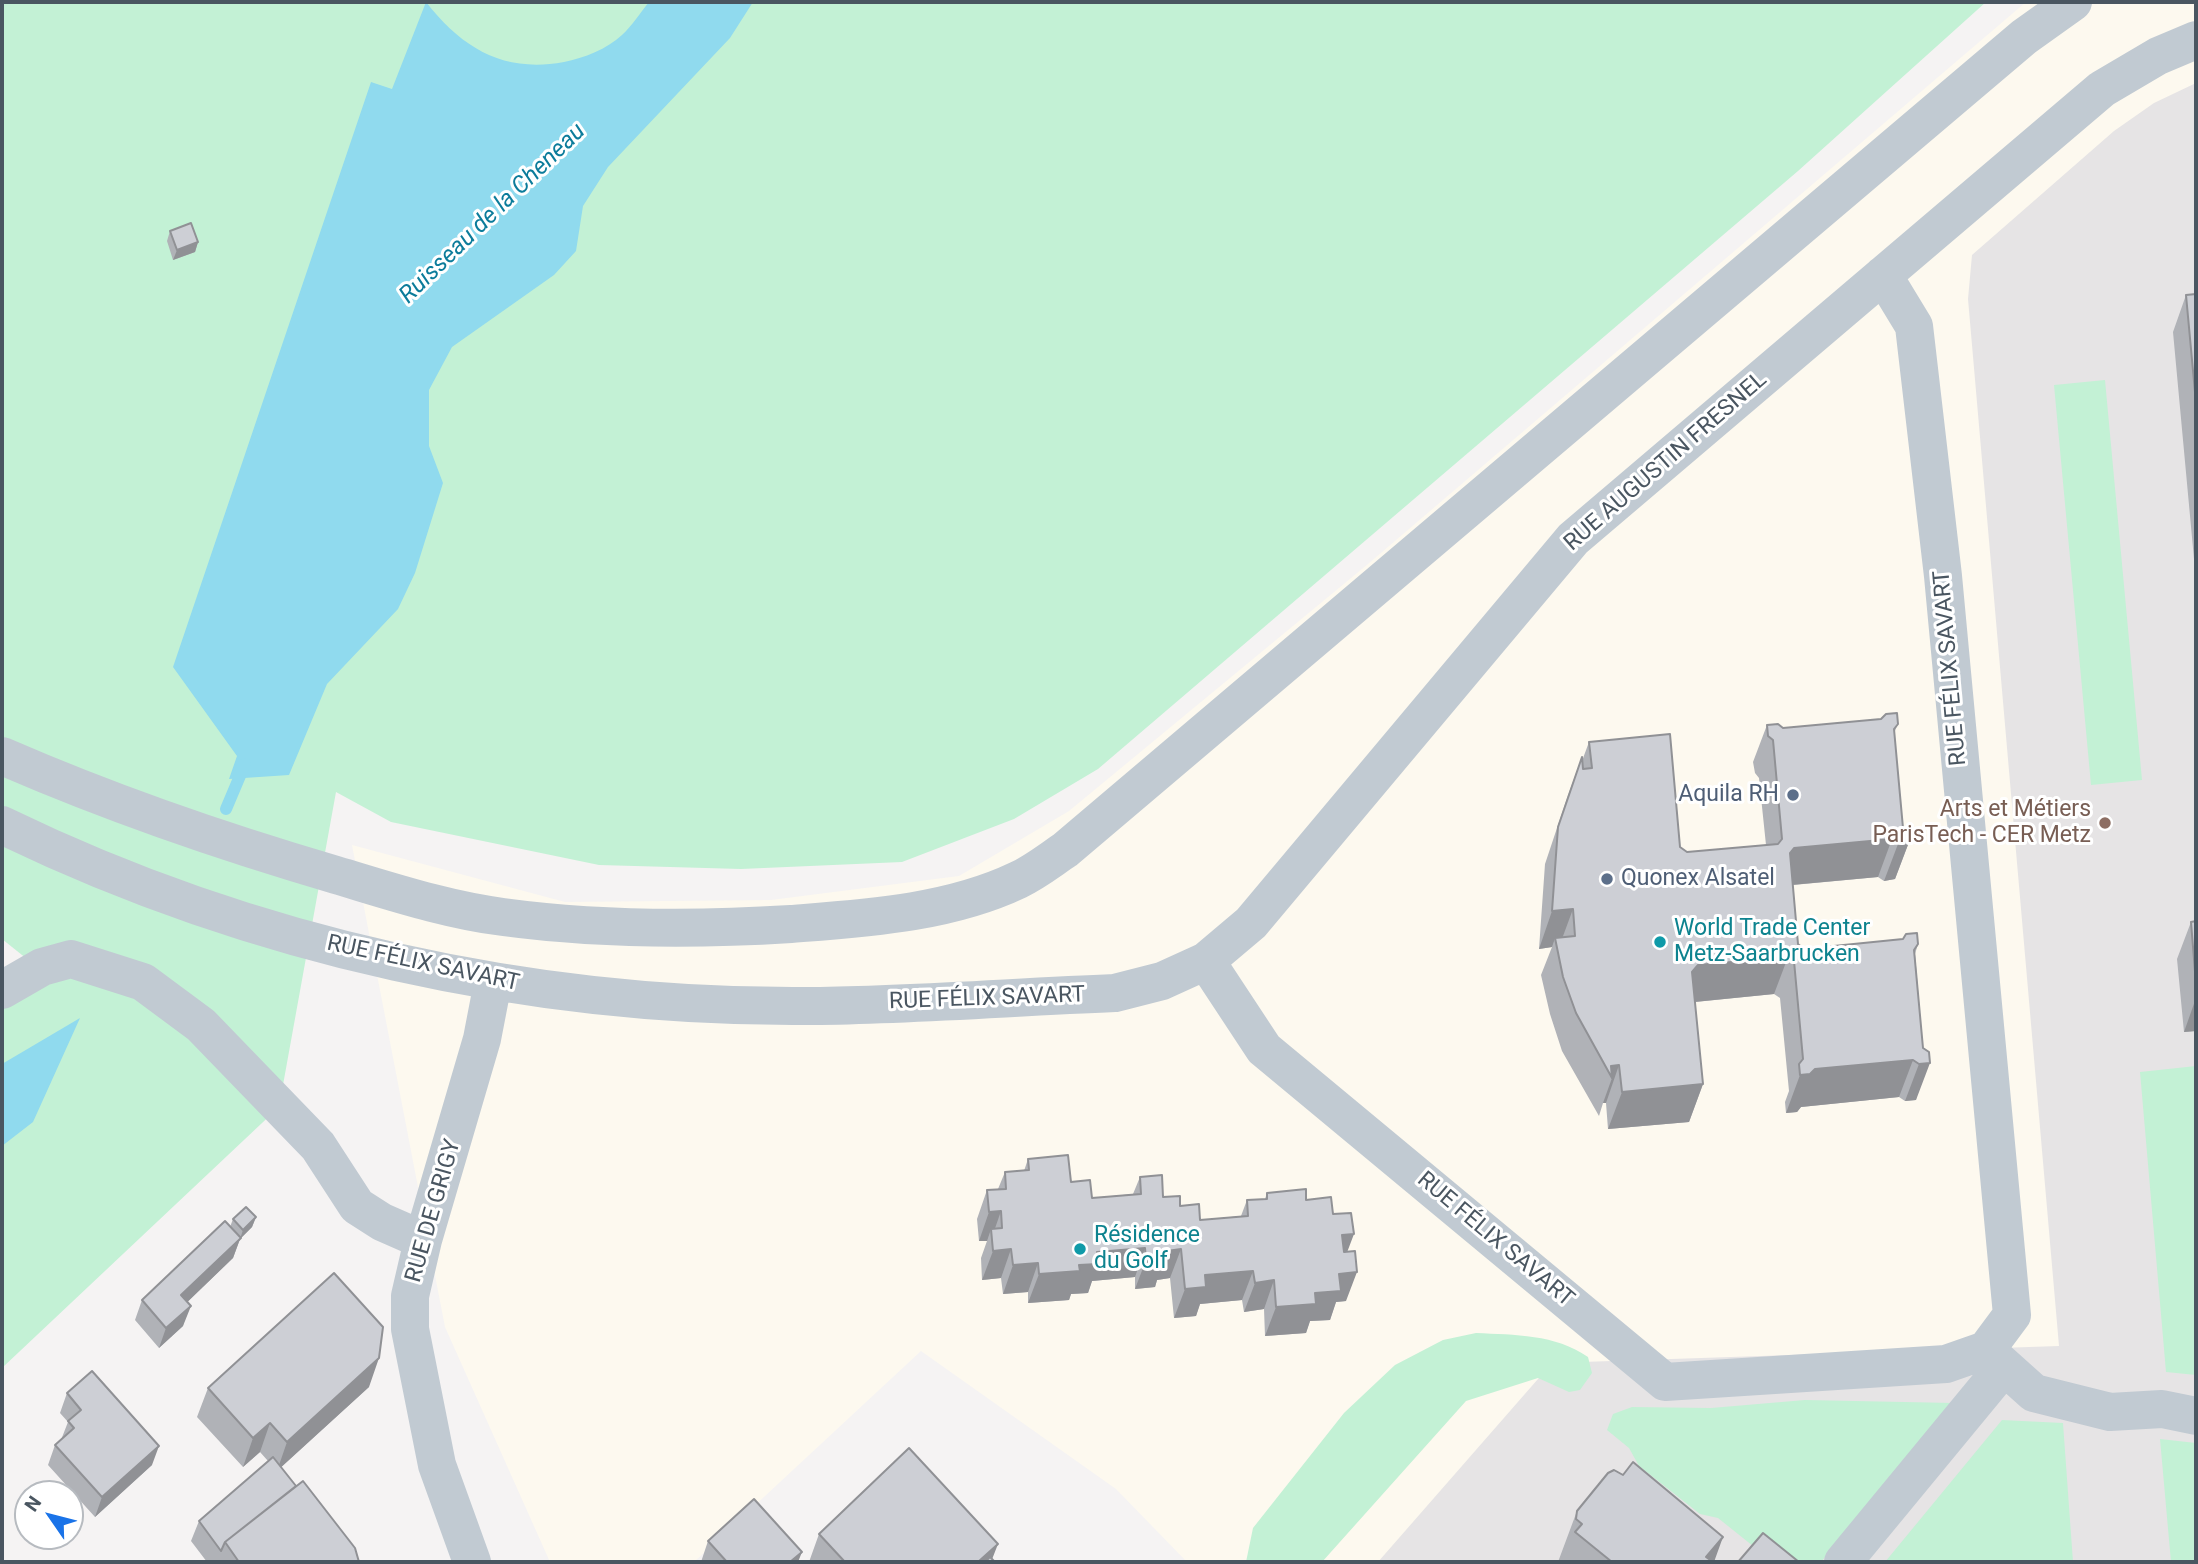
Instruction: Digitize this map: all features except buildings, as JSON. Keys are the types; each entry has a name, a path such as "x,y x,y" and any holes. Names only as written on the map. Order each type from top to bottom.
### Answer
{"street":[{"path":"2,756 157,817 292,862 393,892 500,917 612,929 730,928 845,920 966,900 1020,879 1065,850 2024,37 2073,2"},
{"name":"RUE AUGUSTIN FRESNEL","path":"1206,961 1251,923 1298,870 1573,539 2102,89 2158,56 2196,40"},
{"name":"RUE FÉLIX SAVART","path":"2,825 133,883 268,928 383,959 493,982 656,1000 811,1006 1115,993 1162,981 1206,961 1264,1049 1665,1382 1995,1359 2012,1315 1945,601 1914,326 1883,275"},
{"path":"2,990 42,967 71,959 143,982 201,1025 318,1146 357,1206 382,1222 423,1240"},
{"name":"RUE DE GRIGY","path":"472,1562 438,1465 410,1329 410,1296 423,1240 467,1098 493,982"},
{"path":"1843,1562 1995,1359 2034,1393 2110,1412 2162,1409 2196,1416"}],"shaded area":[{"path":"2026,2 2196,2 2196,1562 1187,1562 1116,1489 921,1351 694,1562 550,1562 445,1327 352,845 565,902 771,900 959,876 1069,811 1368,564"},
{"name":"Arts et Métiers ParisTech - CER Metz","path":"2196,83 2196,1562 1378,1562 1552,1363 2059,1346 1968,299 1972,255 2114,131 2154,103"}],"green space":[{"path":"2,2 1986,2 1798,171 1098,769 1014,819 902,862 741,869 599,865 391,822 336,792 279,1107 2,1368 2,975 27,959 2,939"},
{"path":"2105,380 2142,780 2091,785 2054,385"},
{"path":"2196,1066 2196,1375 2166,1372 2140,1072"},
{"path":"1476,1333 1534,1337 1562,1344 1588,1357 1592,1373 1580,1390 1569,1392 1538,1378 1466,1401 1322,1562 1246,1562 1253,1528 1344,1413 1395,1365 1443,1340"},
{"path":"1805,1400 1954,1403 1821,1562 1773,1562 1718,1518 1700,1514 1639,1466 1629,1448 1607,1430 1613,1414 1632,1407 1711,1408"},
{"path":"2002,1420 2063,1423 2073,1562 1885,1562"},
{"path":"2160,1439 2196,1443 2196,1562 2171,1562"}],"water":[{"path":"426,2 455,33 486,54 522,64 542,65 579,58 609,45 626,31 649,2 753,2 730,38 608,167 583,206 576,251 554,275 452,347 429,390 429,446 443,483 415,573 398,609 327,684 289,775 229,779 237,756 173,667 371,82 392,89"},
{"path":"80,1018 33,1122 2,1146 2,1064"}],"waterway":[{"name":"Ruisseau de la Cheneau","path":"226,809 245,764"}],"place":[{"name":"Aquila RH","path":"1793,795"},
{"name":"Arts et Métiers ParisTech - CER Metz","path":"2105,823"},
{"name":"Quonex Alsatel","path":"1607,879"},
{"name":"World Trade Center Metz-Saarbrucken","path":"1660,942"},
{"name":"Résidence du Golf","path":"1080,1249"}]}
